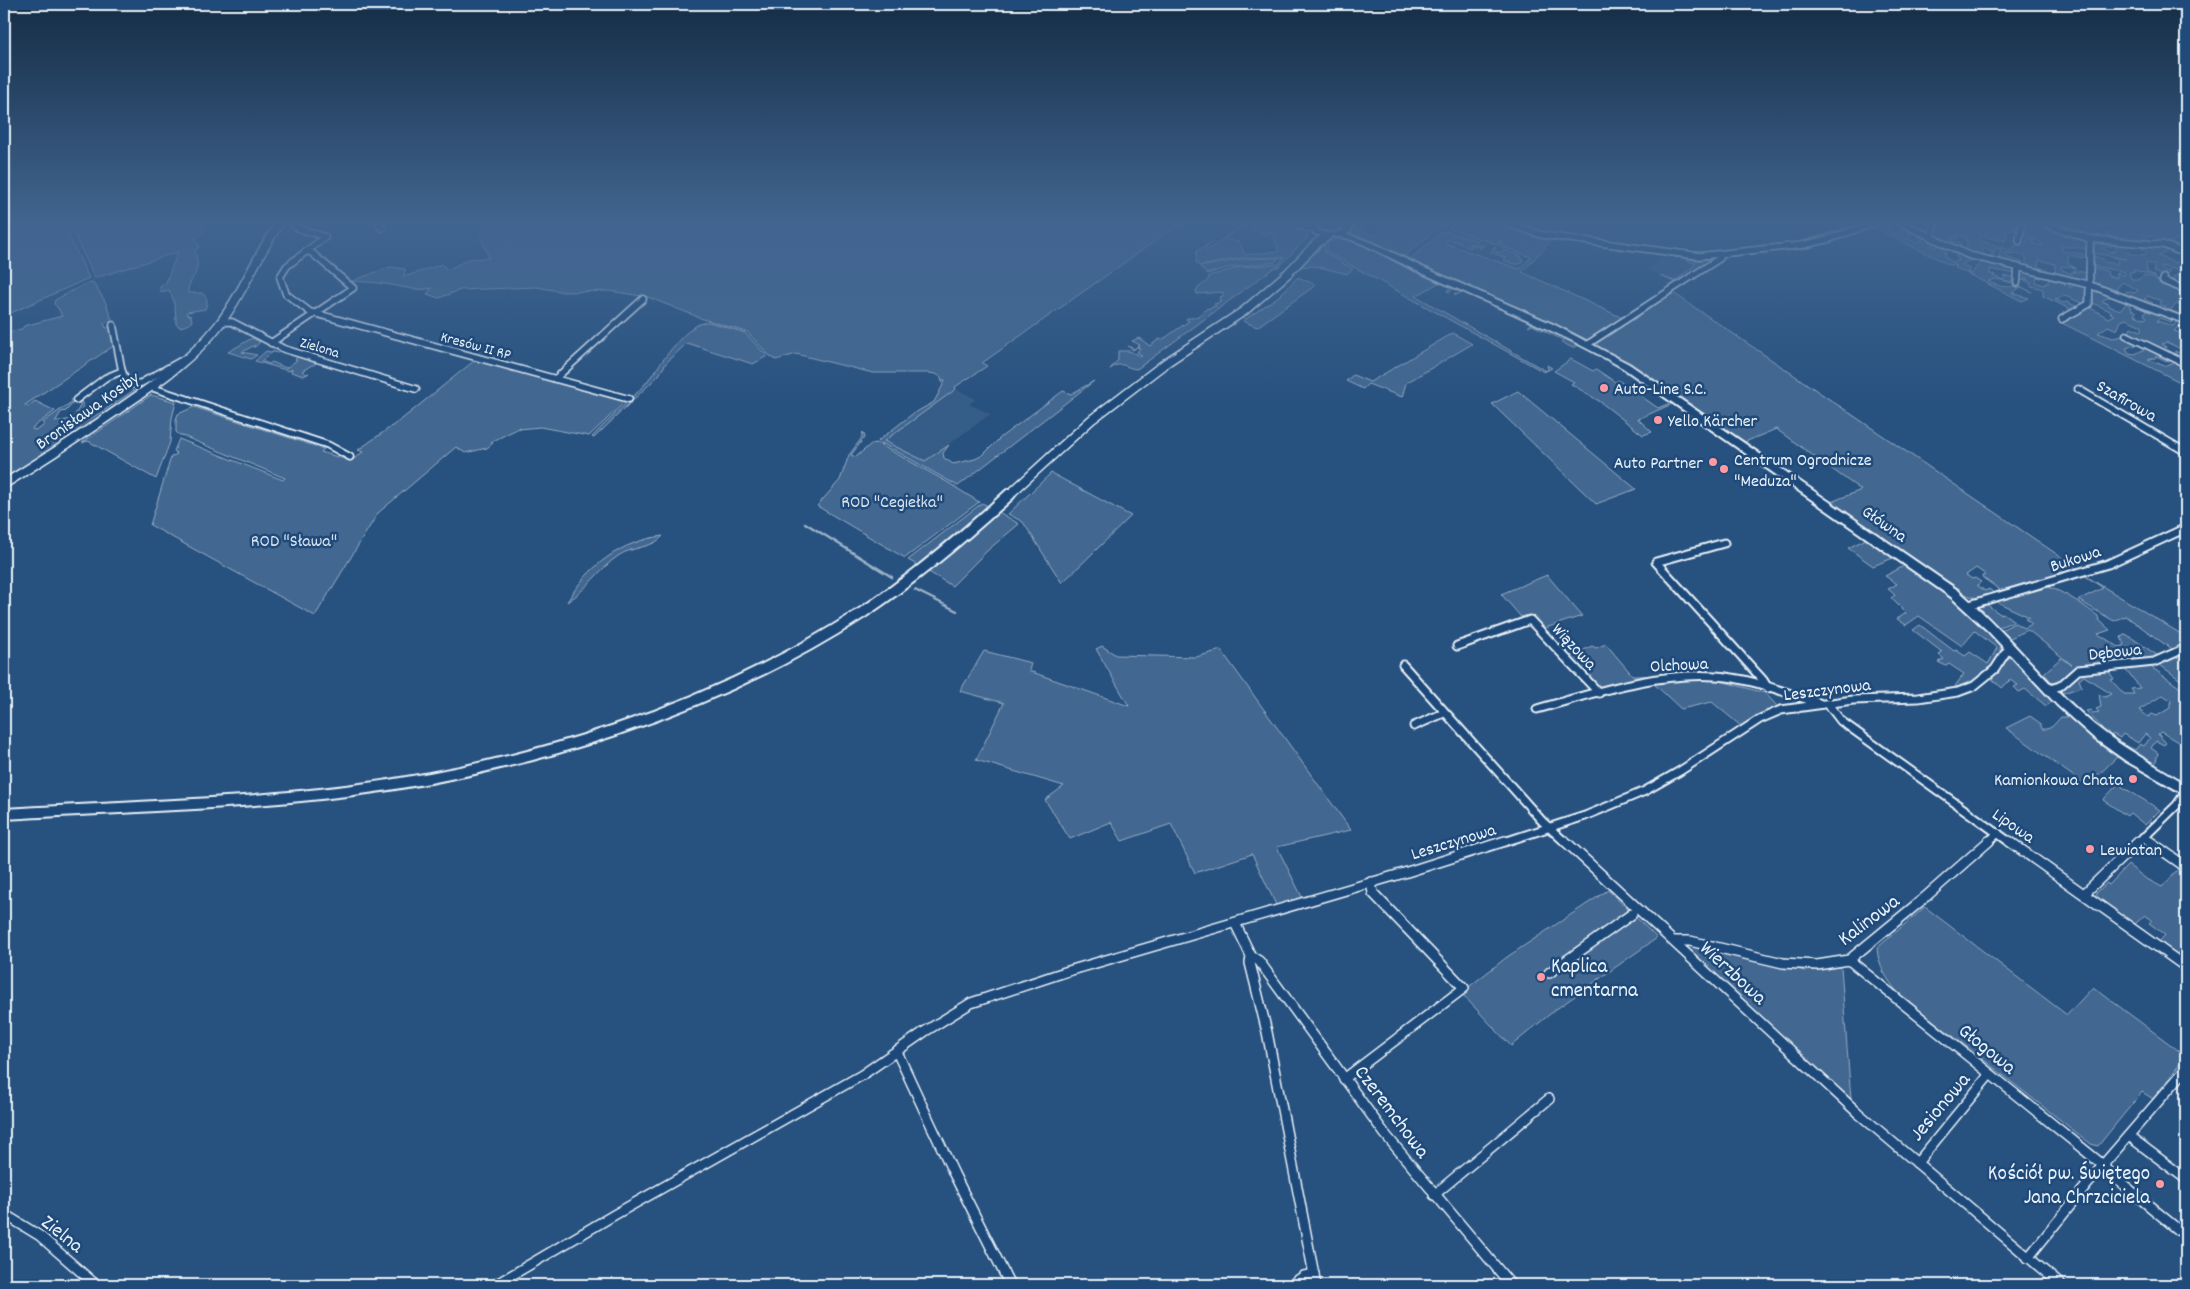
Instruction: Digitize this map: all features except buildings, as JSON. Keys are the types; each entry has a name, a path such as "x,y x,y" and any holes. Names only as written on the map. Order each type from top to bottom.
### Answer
{"main road":[{"name":"Bronisława Kosiby","path":"4,484 66,446 150,387 200,347 221,322 242,284"},
{"path":"4,814 271,799 385,786 532,755 595,736 691,701 800,650 885,598 961,539 1088,422 1168,361 1242,312 1273,284"},
{"name":"Główna","path":"1456,284 1503,303 1588,344 1649,381 1969,605 2050,689 2100,737 2186,791"}],"street":[{"name":"Kresów II RP","path":"282,284 288,297 310,312 629,399"},
{"path":"271,344 354,288 349,284"},
{"path":"1588,344 1680,284"},
{"path":"2086,284 2186,321"},
{"path":"2171,284 2186,290"},
{"path":"2062,319 2089,304 2090,285"},
{"path":"555,379 643,299"},
{"name":"Zielona","path":"221,322 232,322 271,344 416,389"},
{"name":"Bronisława Kosiby","path":"113,325 122,371 128,385 136,386 175,362 186,358"},
{"path":"2126,335 2186,364"},
{"path":"76,400 105,378 122,371"},
{"path":"150,387 328,445 350,457"},
{"name":"Szafirowa","path":"2078,389 2186,452"},
{"name":"Bukowa","path":"1969,605 2108,564 2186,528"},
{"name":"Leszczynowa","path":"1724,542 1656,562 1763,680 1768,688"},
{"name":"Wiązowa","path":"1457,646 1530,620 1599,693"},
{"name":"Dębowa","path":"2050,689 2060,686 2078,670 2153,662 2186,648"},
{"name":"Leszczynowa","path":"495,1285 614,1215 842,1087 971,1003 1065,972 1550,829 1645,791 1680,771 1760,719 1781,710 1871,699 1918,698 1958,692 1974,686 1989,675 2006,652 2012,649"},
{"name":"Wierzbowa","path":"1403,665 1444,713 1550,829 1675,941 1858,1112 2061,1285"},
{"name":"Olchowa","path":"1537,709 1634,683 1684,676 1716,676 1826,704"},
{"name":"Lipowa","path":"1826,704 1841,721 2186,967"},
{"path":"1414,726 1444,713"},
{"path":"2084,894 2177,805 2186,791"},
{"name":"Kalinowa","path":"1675,941 1690,942 1792,964 1817,965 1848,960 1998,833"},
{"path":"2143,837 2186,867"},
{"path":"1344,1079 1464,988 1374,893 1370,882"},
{"path":"1549,973 1632,914"},
{"path":"1235,923 1251,956 1250,963 1268,1032 1316,1285"},
{"name":"Czeremchowa","path":"1251,956 1259,961 1344,1079 1434,1195 1511,1285"},
{"name":"Głogowa","path":"1848,960 2103,1165 2113,1176 2186,1236"},
{"path":"897,1052 954,1174 1010,1285"},
{"path":"2028,1258 2103,1165 2186,1069"},
{"name":"Jesionowa","path":"1917,1163 1990,1074"},
{"path":"1434,1195 1549,1099"},
{"path":"2129,1136 2186,1179"},
{"name":"Zielna","path":"4,1214 40,1236 96,1285"},
{"path":"1291,1285 1304,1276 1314,1274"}],"shaded area":[{"path":"956,389 976,399 969,404 991,414 925,461 884,441"}],"green space":[{"path":"4,284 75,284 4,316"},
{"path":"85,284 94,284 106,303 112,320 104,323 106,328 112,327 115,345 25,405 27,407 35,401 55,411 32,428 33,430 39,429 45,424 42,423 70,403 74,402 66,411 61,412 55,422 73,419 80,406 80,402 82,402 88,420 140,386 148,382 151,383 4,482 4,333 62,316 54,304 55,300"},
{"path":"163,284 190,284 188,293 202,293 204,295 207,300 205,309 187,312 186,314 191,316 192,320 190,324 180,327 176,324 175,307 169,290 161,292 160,287"},
{"path":"387,284 1094,284 982,363 987,366 955,387 956,389 884,441 925,461 949,445 943,453 944,458 953,464 975,459 983,455 1001,437 1063,391 1071,394 1094,381 958,486 878,441 911,415 934,402 945,381 944,379 942,382 941,377 936,374 873,373 796,354 776,360 747,332 703,319 648,297 610,291 564,292 537,287 460,290 439,298 427,294 432,288 414,289"},
{"path":"1203,284 1252,284 1137,369 1117,365 1109,370 1118,360 1118,351 1129,351 1140,356 1142,355 1137,352 1140,348 1137,347 1140,345 1132,341 1139,338 1150,346 1189,321 1186,319 1198,316 1206,309 1216,306 1214,304 1221,302 1219,301 1220,297 1223,296 1223,292 1197,294 1196,290"},
{"path":"1291,284 1316,285 1257,327 1243,321 1279,296"},
{"path":"1385,284 1436,284 1416,296 1546,371 1544,372"},
{"path":"1446,284 1454,286 1450,292 1447,291 1451,286"},
{"path":"1465,284 1549,284 1625,319 1590,341"},
{"path":"1988,284 2009,287 2017,285 2032,292 2021,287 2012,293 2029,298 2022,301"},
{"path":"2031,284 2065,284 2065,286 2069,284 2069,287 2072,287 2073,284 2078,284 2087,288 2086,302 2084,304 2065,296 2055,299 2078,307 2072,310 2043,296 2043,289 2031,286"},
{"path":"2093,284 2120,284 2114,292"},
{"path":"2126,284 2168,284 2185,290 2186,297 2182,295 2179,299 2186,302 2186,308 2177,304 2170,310 2177,313 2174,315 2156,307 2163,309 2166,307 2159,304 2161,301 2148,296 2144,299 2153,303 2150,306 2132,300 2134,297 2131,299 2122,296 2127,291 2135,293 2138,290"},
{"path":"2175,284 2186,284 2186,289"},
{"path":"1464,289 1533,322 1463,291 1457,295 1454,294 1458,290"},
{"path":"2097,290 2113,295 2103,300 2103,302 2108,303 2108,306 2121,310 2127,302 2131,304 2129,307 2132,308 2131,310 2136,312 2134,315 2145,319 2147,317 2144,315 2147,308 2174,318 2171,322 2159,318 2157,321 2173,326 2177,321 2186,325 2184,328 2179,326 2174,331 2186,335 2186,341 2180,343 2186,345 2186,360 2175,356 2175,351 2179,353 2183,350 2166,342 2162,344 2166,347 2165,352 2129,333 2131,327 2141,331 2143,329 2142,326 2126,319 2121,321 2117,330 2108,326 2098,333 2113,338 2123,336 2140,344 2126,348 2129,353 2135,354 2147,348 2172,360 2169,362 2156,356 2156,358 2148,359 2156,363 2167,366 2176,362 2186,366 2186,371 2181,374 2186,376 2186,385 2058,321 2089,307 2108,318 2114,315 2110,313 2112,312 2093,303 2093,291"},
{"path":"1672,292 2083,572 2003,592 1983,578 1982,576 1986,575 1976,568 1966,575 1981,582 1977,585 1985,591 1989,589 1994,593 1980,597 1970,596 1949,582 1947,583 1831,502 1861,490 1776,429 1745,442 1630,364 1594,344"},
{"path":"709,322 745,333 767,356 753,364 687,343 666,363 659,375 594,438 592,437 638,392 673,348 691,329"},
{"path":"1533,322 1579,344 1573,348 1561,342 1563,340 1532,325 1528,327"},
{"path":"1453,333 1472,344 1406,383 1402,397 1368,384 1363,389 1346,381 1353,375 1370,382"},
{"path":"252,338 260,342 255,347 253,347 255,345 242,352 257,355 251,359 228,352"},
{"path":"275,349 281,351 278,353 273,352 261,361 269,364 272,362 286,368 297,360 295,359 297,357 316,363 302,371 306,374 309,373 304,376 291,372 292,369 289,371 255,361 266,351 271,352"},
{"path":"1571,359 1593,371 1596,369 1615,382 1618,380 1658,408 1670,403 1672,404 1638,419 1652,432 1643,435 1599,401 1571,384 1574,382 1554,371"},
{"name":"ROD \"Sława\"","path":"475,360 627,400 589,436 540,427 519,429 521,427 491,442 493,443 487,448 465,453 456,447 378,513 315,616 150,525 171,457 177,454 174,451 179,439 283,480 285,478 178,434 176,432 176,419 178,414 194,407 324,449 321,452 351,461 363,452 358,450 402,419"},
{"path":"1518,391 1636,489 1596,504 1492,404"},
{"path":"151,395 176,402 172,418 170,442 156,479 88,441 82,443"},
{"name":"ROD \"Cegiełka\"","path":"863,432 865,437 851,455 856,457 871,444 877,443 979,502 905,558 817,506 840,480 849,455 861,439"},
{"path":"1051,473 1131,516 1062,583 1023,522 1008,514"},
{"path":"982,503 988,506 917,565 908,560"},
{"path":"997,511 1019,524 988,550 952,586 927,571"},
{"path":"663,536 653,543 629,550 618,556 581,592 567,602 585,577 607,557 633,543"},
{"path":"1866,539 1874,541 1893,558 1873,566 1848,548"},
{"path":"1910,565 1944,590 2000,643 1998,658 1987,671 1959,688 1955,686 1964,674 1949,664 1946,666 1938,662 1944,659 1939,655 1942,652 1913,630 1920,625 1954,651 1956,650 1965,656 1970,652 1988,664 1997,648 1975,631 1962,646 1919,616 1906,625 1897,619 1906,613 1891,598 1895,595 1888,589 1897,584 1885,576 1904,566"},
{"path":"1547,575 1582,616 1542,629 1529,615 1521,617 1501,594"},
{"path":"2084,575 2186,637 2186,645 2174,651 2126,616 2114,621 2078,600 2103,588"},
{"path":"2043,587 2063,593 2098,616 2099,620 2110,630 2098,634 2119,647 2124,645 2121,637 2126,634 2160,657 2076,669 2054,685 2044,673 2061,658 2072,665 2028,630 2010,638 2001,630 2015,623 2024,628 2032,624 2025,619 2029,617 1997,602 2004,598"},
{"path":"1986,604 2014,621 1997,628 1981,611 1980,607"},
{"path":"1606,644 1633,676 1712,674 1717,680 1765,693 1778,707 1741,726 1712,702 1681,709 1652,682 1600,697 1565,659 1592,646 1596,648"},
{"path":"1102,646 1116,655 1196,657 1221,650 1351,830 1277,847 1303,899 1277,907 1252,854 1195,873 1171,824 1122,841 1111,822 1070,839 1045,800 1064,786 976,760 1004,703 960,691 984,651 1031,663 1029,671 1129,706 1096,649"},
{"path":"2186,653 2184,656 2186,661 2186,684 2160,665"},
{"path":"2012,657 2054,701 2046,706 2025,689 2019,692 2014,687 2018,685 2010,680 2002,688 1992,679 2006,659"},
{"path":"2147,664 2186,692 2186,747 2161,732 2158,734 2166,743 2164,745 2156,741 2151,748 2158,753 2155,766 2126,749 2127,746 2135,750 2140,744 2144,746 2150,738 2145,734 2138,743 2123,734 2120,738 2113,734 2111,737 2124,744 2122,747 2100,731 2103,729 2086,711 2099,712 2096,709 2101,707 2099,694 2105,697 2111,694 2084,676 2079,680 2082,687 2061,692 2078,673 2108,670 2114,679 2111,680 2124,694 2134,694 2131,689 2140,688 2129,673 2122,668","holes":["2163,695 2172,701 2170,702 2170,708 2157,716 2152,714 2148,717 2139,710"]},
{"path":"2056,705 2106,747 2167,784 2175,791 2117,757 2087,786 2006,728 2030,716 2040,723 2042,729 2053,726 2061,717 2067,717"},
{"path":"2118,784 2160,810 2145,825 2130,813 2127,816 2103,800"},
{"path":"2128,865 2145,878 2162,887 2179,869 2186,874 2186,941 2176,955 2159,942 2165,935 2149,923 2152,920 2145,915 2135,924 2095,897 2097,892 2107,883 2109,885"},
{"path":"1608,890 1657,938 1555,1010 1511,1046 1461,993 1507,957"},
{"path":"1925,907 2067,1015 2093,987 2186,1056 2153,1099 2142,1092 2098,1146 2091,1144 1898,993 1890,983 1881,966 1877,948"},
{"path":"1665,932 1683,940 1805,971 1841,967 1851,1100"}],"waterway":[{"path":"805,523 892,577"},
{"path":"915,590 957,611"}],"place":[{"name":"Auto-Line S.C.","path":"1604,388"},
{"name":"Yello Kärcher","path":"1658,420"},
{"name":"Auto Partner","path":"1713,462"},
{"name":"Centrum Ogrodnicze \"Meduza\"","path":"1724,469"},
{"name":"Kamionkowa Chata","path":"2133,779"},
{"name":"Lewiatan","path":"2090,849"},
{"name":"Kaplica cmentarna","path":"1541,977"},
{"name":"Kościół pw. Świętego Jana Chrzciciela","path":"2160,1184"}]}
